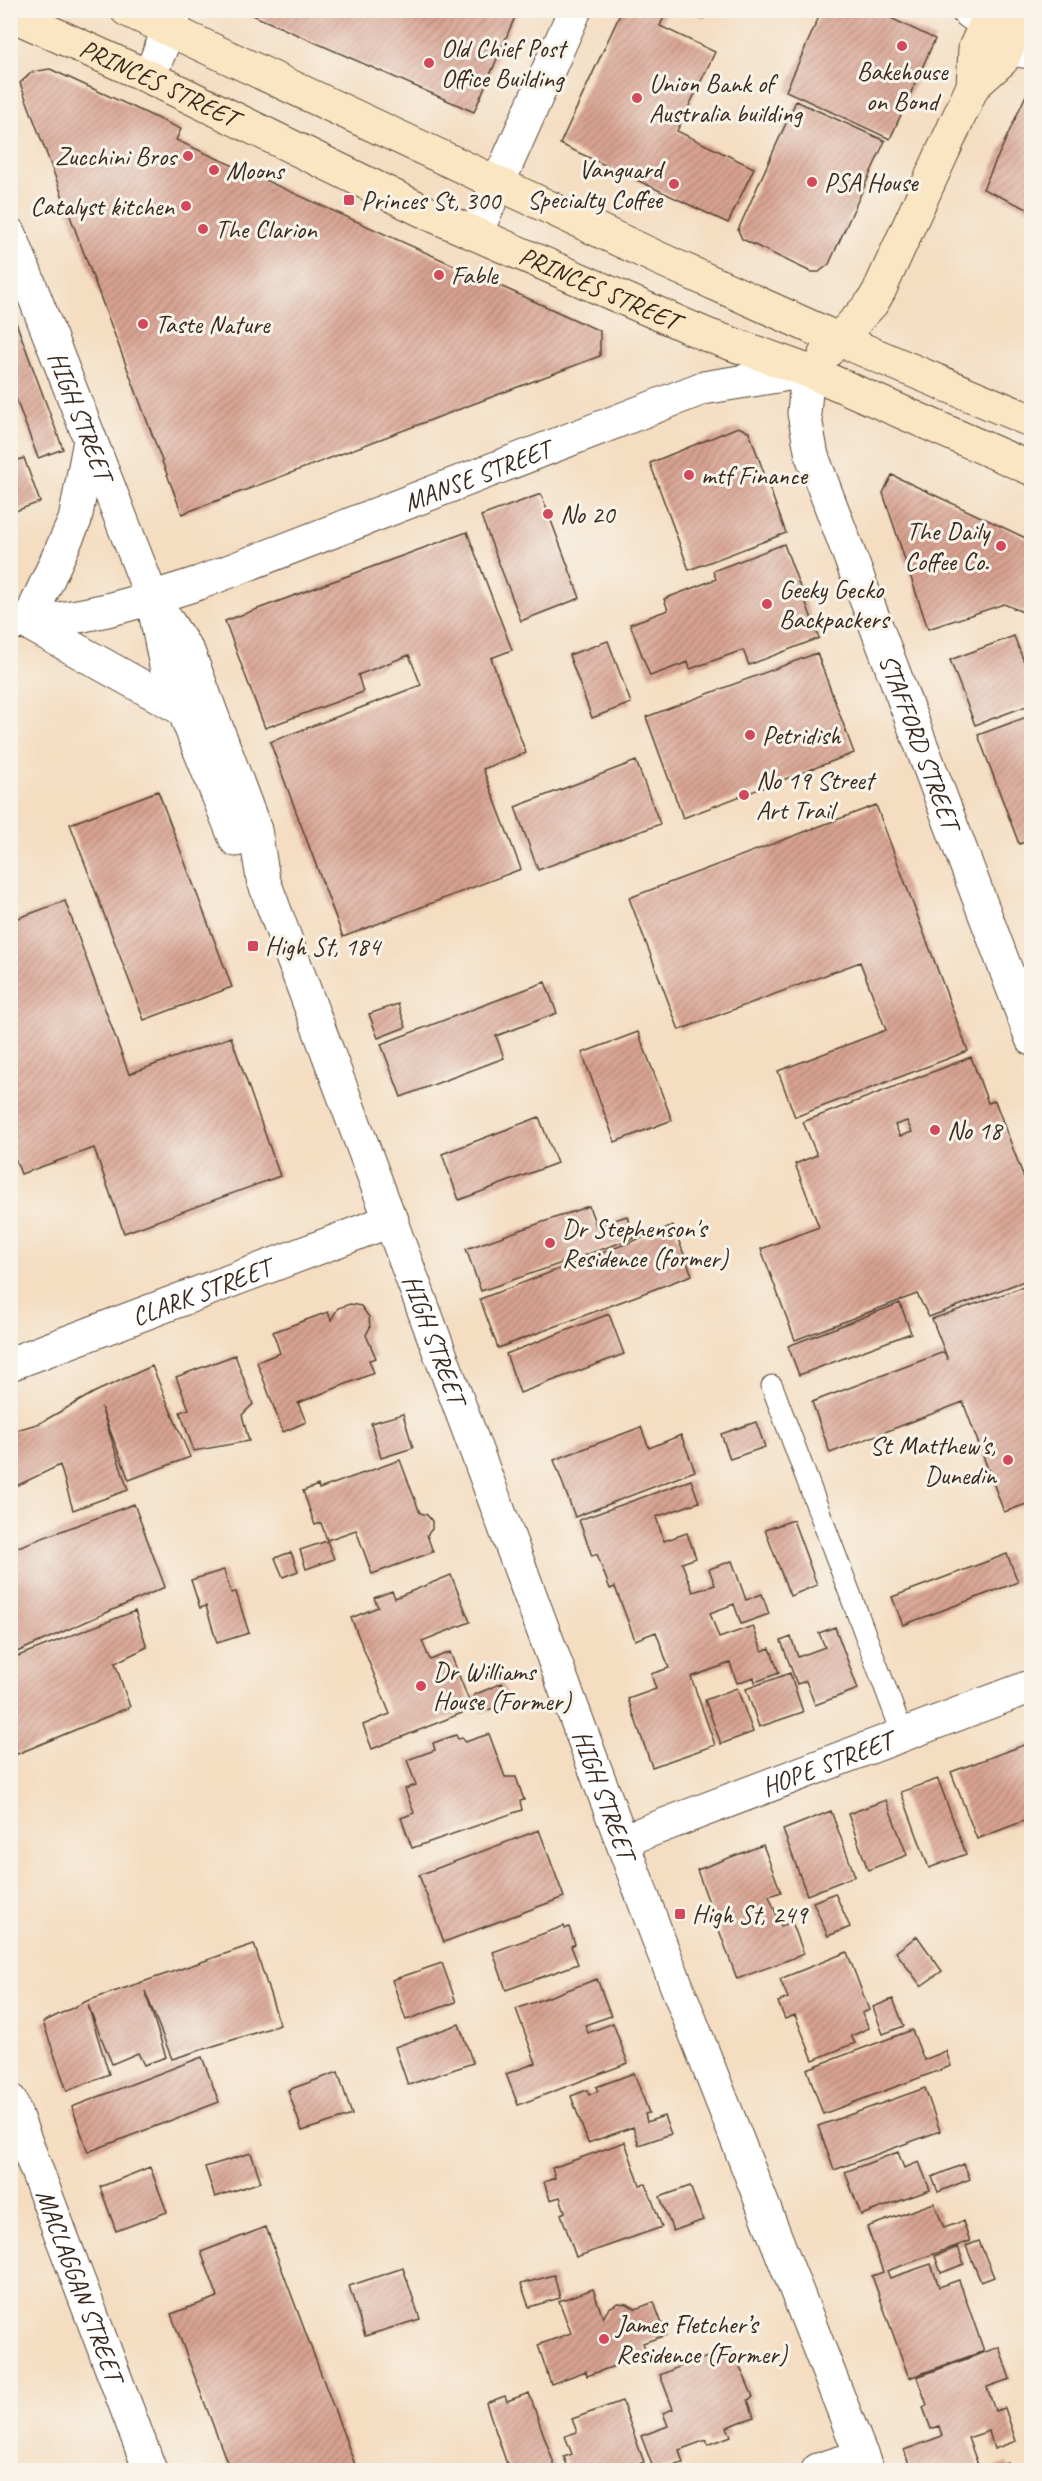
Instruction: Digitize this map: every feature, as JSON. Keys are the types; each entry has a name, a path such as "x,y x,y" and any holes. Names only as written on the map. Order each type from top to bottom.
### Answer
{"main road":[{"name":"PRINCES STREET","path":"127,10 173,19 498,183 840,340 1032,421"},
{"path":"973,86 1002,60 1019,51 1023,10"},
{"name":"PRINCES STREET","path":"10,14 149,77 432,215 707,334 808,371 1032,469"},
{"path":"808,371 840,340 872,303 879,291 973,86 975,48 981,15"}],"street":[{"path":"476,233 575,10"},
{"path":"149,77 173,19"},
{"name":"HIGH STREET","path":"10,234 152,598 166,666 234,837 263,879"},
{"name":"MANSE STREET","path":"19,623 95,615 200,583 703,388 808,371"},
{"name":"STAFFORD STREET","path":"808,371 804,413 812,456 1032,1039"},
{"path":"90,440 75,520 19,623 184,710"},
{"name":"HIGH STREET","path":"152,598 189,654 255,830 263,879 661,1946 864,2463"},
{"name":"CLARK STREET","path":"10,1364 392,1220"},
{"name":"HOPE STREET","path":"622,1841 1032,1686"},
{"name":"MACLAGGAN STREET","path":"10,2100 150,2470"},
{"path":"818,2470 864,2463"}],"lane":[{"path":"772,1386 903,1735"}],"building":[{"name":"Old Chief Post Office Building","path":"255,10 518,10 474,112 252,15"},
{"name":"Union Bank of Australia building","path":"622,10 667,10 660,26 715,52 677,131 754,168 728,223 560,144"},
{"path":"688,10 708,10 704,18"},
{"path":"822,10 874,10 935,39 890,139 786,91"},
{"path":"50,69 181,129 176,140 600,331 600,356 182,514 20,83 32,72"},
{"path":"1032,82 1032,211 983,189"},
{"name":"PSA House","path":"796,101 885,141 829,264 819,272 811,272 742,239 738,230"},
{"path":"11,309 63,449 38,458 10,383"},
{"path":"738,427 749,432 786,533 689,570 650,463"},
{"path":"24,458 40,502 10,513 10,463"},
{"path":"892,475 1032,541 1032,616 1004,604 928,629 883,493"},
{"path":"541,494 580,598 521,621 481,516"},
{"path":"467,532 512,650 491,658 526,753 483,769 521,869 343,937 270,742 421,685 409,655 358,675 363,692 265,728 225,621"},
{"path":"784,544 819,638 749,665 743,650 690,669 688,662 650,676 630,624 668,610 664,599 716,579 713,571"},
{"path":"1014,636 1032,682 1032,704 975,725 950,660"},
{"path":"608,641 631,703 592,718 569,655"},
{"name":"Petridish","path":"817,653 854,753 683,818 646,717"},
{"path":"1032,715 1032,840 1019,844 978,735"},
{"path":"636,761 660,824 538,870 515,807"},
{"path":"158,791 232,987 144,1020 70,824"},
{"path":"876,805 968,1051 795,1117 778,1071 886,1030 860,962 679,1030 629,898"},
{"path":"65,901 129,1074 231,1037 280,1176 124,1233 94,1148 21,1174 10,1145 10,921"},
{"path":"545,982 557,1013 496,1036 504,1058 401,1097 381,1044"},
{"path":"398,1004 406,1027 378,1038 369,1014"},
{"path":"638,1032 672,1120 615,1142 582,1053"},
{"path":"971,1057 988,1103 995,1101 1032,1199 1032,1278 929,1317 917,1294 795,1340 761,1249 819,1227 795,1164 817,1155 803,1122","holes":["907,1121 912,1132 900,1136 895,1125"]},
{"path":"539,1117 557,1163 459,1200 442,1154"},
{"name":"Dr Stephenson's Residence (former)","path":"589,1206 596,1226 627,1216 634,1238 481,1291 466,1249"},
{"path":"673,1226 692,1275 498,1348 480,1299"},
{"path":"1032,1284 1032,1502 1004,1512 963,1402 830,1453 812,1402 944,1352 948,1360 932,1319"},
{"path":"900,1303 911,1333 799,1375 788,1346"},
{"path":"350,1304 361,1306 369,1317 370,1327 366,1335 376,1358 369,1360 374,1373 298,1403 306,1422 283,1432 257,1362 280,1353 273,1332 328,1312 331,1320 338,1308"},
{"path":"609,1314 624,1354 520,1393 506,1354"},
{"path":"235,1355 253,1404 242,1415 249,1441 194,1451 180,1412 189,1409 176,1377"},
{"path":"152,1366 190,1457 129,1480 101,1407 128,1490 73,1510 60,1465 10,1489 10,1432 40,1423 95,1392"},
{"path":"403,1414 413,1448 381,1458 371,1423"},
{"path":"756,1422 765,1447 730,1459 721,1434"},
{"path":"641,1427 649,1448 681,1435 695,1471 575,1517 554,1460"},
{"path":"400,1460 420,1513 427,1515 432,1521 432,1529 427,1535 433,1552 372,1574 356,1530 327,1540 321,1523 315,1525 303,1491 318,1485 319,1489"},
{"path":"691,1480 699,1502 656,1517 664,1541 687,1533 696,1558 682,1563 693,1592 715,1585 709,1569 732,1561 746,1600 762,1594 769,1614 741,1624 734,1604 710,1613 719,1638 753,1626 762,1651 770,1648 779,1673 755,1682 754,1677 737,1683 730,1663 691,1677 715,1745 652,1767 628,1699 656,1689 651,1674 669,1668 656,1632 635,1640 615,1587 610,1589 597,1554 592,1556 579,1520"},
{"path":"134,1504 165,1587 10,1655 10,1550"},
{"path":"793,1520 817,1585 790,1596 765,1530"},
{"path":"327,1541 334,1559 306,1569 300,1550"},
{"path":"291,1552 298,1571 283,1577 275,1558"},
{"path":"1007,1554 1018,1582 903,1625 892,1597"},
{"path":"224,1570 231,1593 236,1592 249,1633 217,1643 206,1606 200,1608 191,1580"},
{"path":"451,1575 470,1622 422,1641 430,1660 450,1652 472,1709 372,1749 363,1725 390,1714 351,1618 378,1607 374,1598 392,1591 395,1598"},
{"path":"135,1611 147,1647 115,1663 130,1707 10,1757 10,1659"},
{"path":"835,1627 858,1689 815,1705 806,1681 797,1684 781,1641 791,1637 798,1657 825,1647 819,1633"},
{"path":"790,1673 803,1712 759,1727 746,1689"},
{"path":"502,1683 510,1701 481,1713 474,1695"},
{"path":"737,1688 753,1732 721,1744 705,1700"},
{"path":"489,1734 505,1777 516,1777 524,1800 520,1801 522,1810 412,1848 401,1818 414,1813 405,1789 416,1785 407,1760 435,1750 433,1743 456,1735 458,1739 463,1738 465,1742"},
{"path":"1032,1742 1032,1818 977,1839 951,1772"},
{"path":"938,1779 966,1854 929,1868 901,1792"},
{"path":"886,1800 907,1855 868,1870 848,1814"},
{"path":"831,1811 855,1876 807,1895 783,1830"},
{"path":"539,1830 564,1897 444,1942 419,1875"},
{"path":"763,1845 781,1892 769,1896 781,1926 792,1922 804,1954 737,1979 697,1870"},
{"path":"835,1893 850,1927 828,1936 813,1902"},
{"path":"564,1926 565,1929 569,1927 575,1944 571,1946 578,1964 506,1990 493,1952"},
{"path":"917,1936 942,1971 921,1986 896,1952"},
{"path":"254,1944 280,2025 172,2059 145,1991 166,2057 144,2065 138,2053 112,2064 88,2005 109,2074 67,2091 43,2022 87,2001"},
{"path":"847,1952 869,2010 862,2013 869,2028 851,2036 855,2043 813,2060 795,2015 785,2019 778,2002 788,1998 780,1979"},
{"path":"442,1963 456,2002 406,2020 392,1980"},
{"path":"597,1979 611,2016 585,2025 588,2033 613,2023 628,2063 518,2105 506,2074 536,2063 516,2009"},
{"path":"893,1999 904,2026 883,2034 873,2007"},
{"path":"459,2024 473,2063 408,2085 395,2047"},
{"path":"912,2030 924,2060 946,2051 951,2066 823,2114 807,2069"},
{"path":"202,2057 219,2102 88,2152 72,2107"},
{"path":"338,2072 352,2115 302,2131 288,2090"},
{"path":"634,2073 649,2113 645,2114 647,2122 664,2116 671,2134 639,2145 633,2127 588,2143 571,2096 587,2090 589,2095 598,2091 596,2087"},
{"path":"925,2088 940,2131 834,2170 818,2126"},
{"path":"625,2142 640,2185 646,2184 662,2227 576,2257 561,2214 565,2212 560,2197 550,2200 544,2182 555,2178 552,2168"},
{"path":"898,2152 904,2168 919,2162 930,2190 861,2215 845,2172"},
{"path":"251,2153 261,2182 215,2197 205,2167"},
{"path":"964,2164 970,2179 938,2192 932,2177"},
{"path":"150,2167 167,2212 116,2231 100,2187"},
{"path":"690,2186 703,2220 673,2231 660,2197"},
{"path":"934,2203 944,2228 963,2221 970,2241 887,2271 890,2278 931,2264 939,2287 959,2280 984,2351 909,2378 872,2276 883,2272 867,2227"},
{"path":"266,2227 357,2470 230,2470 171,2314 218,2297 201,2252"},
{"path":"979,2241 994,2277 981,2282 966,2246"},
{"path":"958,2247 964,2264 941,2273 935,2256"},
{"path":"403,2268 420,2319 365,2336 349,2286"},
{"path":"554,2275 560,2298 529,2307 521,2284"},
{"name":"James Fletcher’s Residence (Former)","path":"593,2289 603,2318 609,2308 618,2303 627,2304 636,2309 654,2302 666,2335 643,2343 647,2354 587,2376 586,2371 551,2384 538,2345 571,2333 559,2301"},
{"path":"999,2347 1010,2379 987,2387 995,2411 1005,2408 1016,2441 994,2449 989,2431 968,2438 980,2470 911,2470 904,2450 942,2436 939,2426 931,2429 923,2407 927,2405 917,2377"},
{"path":"732,2348 753,2397 748,2400 754,2417 727,2427 731,2436 708,2445 706,2440 679,2450 683,2463 654,2470 641,2436 668,2426 663,2413 673,2409 660,2375 701,2357 702,2359"},
{"path":"529,2393 556,2470 509,2470 486,2403 505,2396 507,2401"},
{"path":"622,2401 644,2462 631,2467 632,2470 569,2470 564,2457 572,2454 565,2436 577,2432 572,2419"},
{"path":"1007,2463 1010,2470 989,2470"}],"place":[{"name":"Bakehouse on Bond","path":"902,46"},
{"name":"Old Chief Post Office Building","path":"429,63"},
{"name":"Union Bank of Australia building","path":"637,98"},
{"name":"Zucchini Bros","path":"188,156"},
{"name":"Moons","path":"214,170"},
{"name":"PSA House","path":"812,182"},
{"name":"Vanguard Specialty Coffee","path":"674,184"},
{"name":"Princes St, 300","path":"349,200"},
{"name":"Catalyst kitchen","path":"186,206"},
{"name":"The Clarion","path":"203,229"},
{"name":"Fable","path":"439,275"},
{"name":"Taste Nature","path":"143,324"},
{"name":"mtf Finance","path":"689,475"},
{"name":"No 20","path":"548,514"},
{"name":"The Daily Coffee Co.","path":"1001,546"},
{"name":"Geeky Gecko Backpackers","path":"767,604"},
{"name":"Petridish","path":"750,735"},
{"name":"No 19 Street Art Trail","path":"744,795"},
{"name":"High St, 184","path":"253,946"},
{"name":"No 18","path":"935,1130"},
{"name":"Dr Stephenson's Residence (former)","path":"550,1243"},
{"name":"St Matthew's, Dunedin","path":"1008,1460"},
{"name":"Dr Williams House (Former)","path":"421,1686"},
{"name":"High St, 249","path":"680,1914"},
{"name":"James Fletcher’s Residence (Former)","path":"604,2339"}]}
